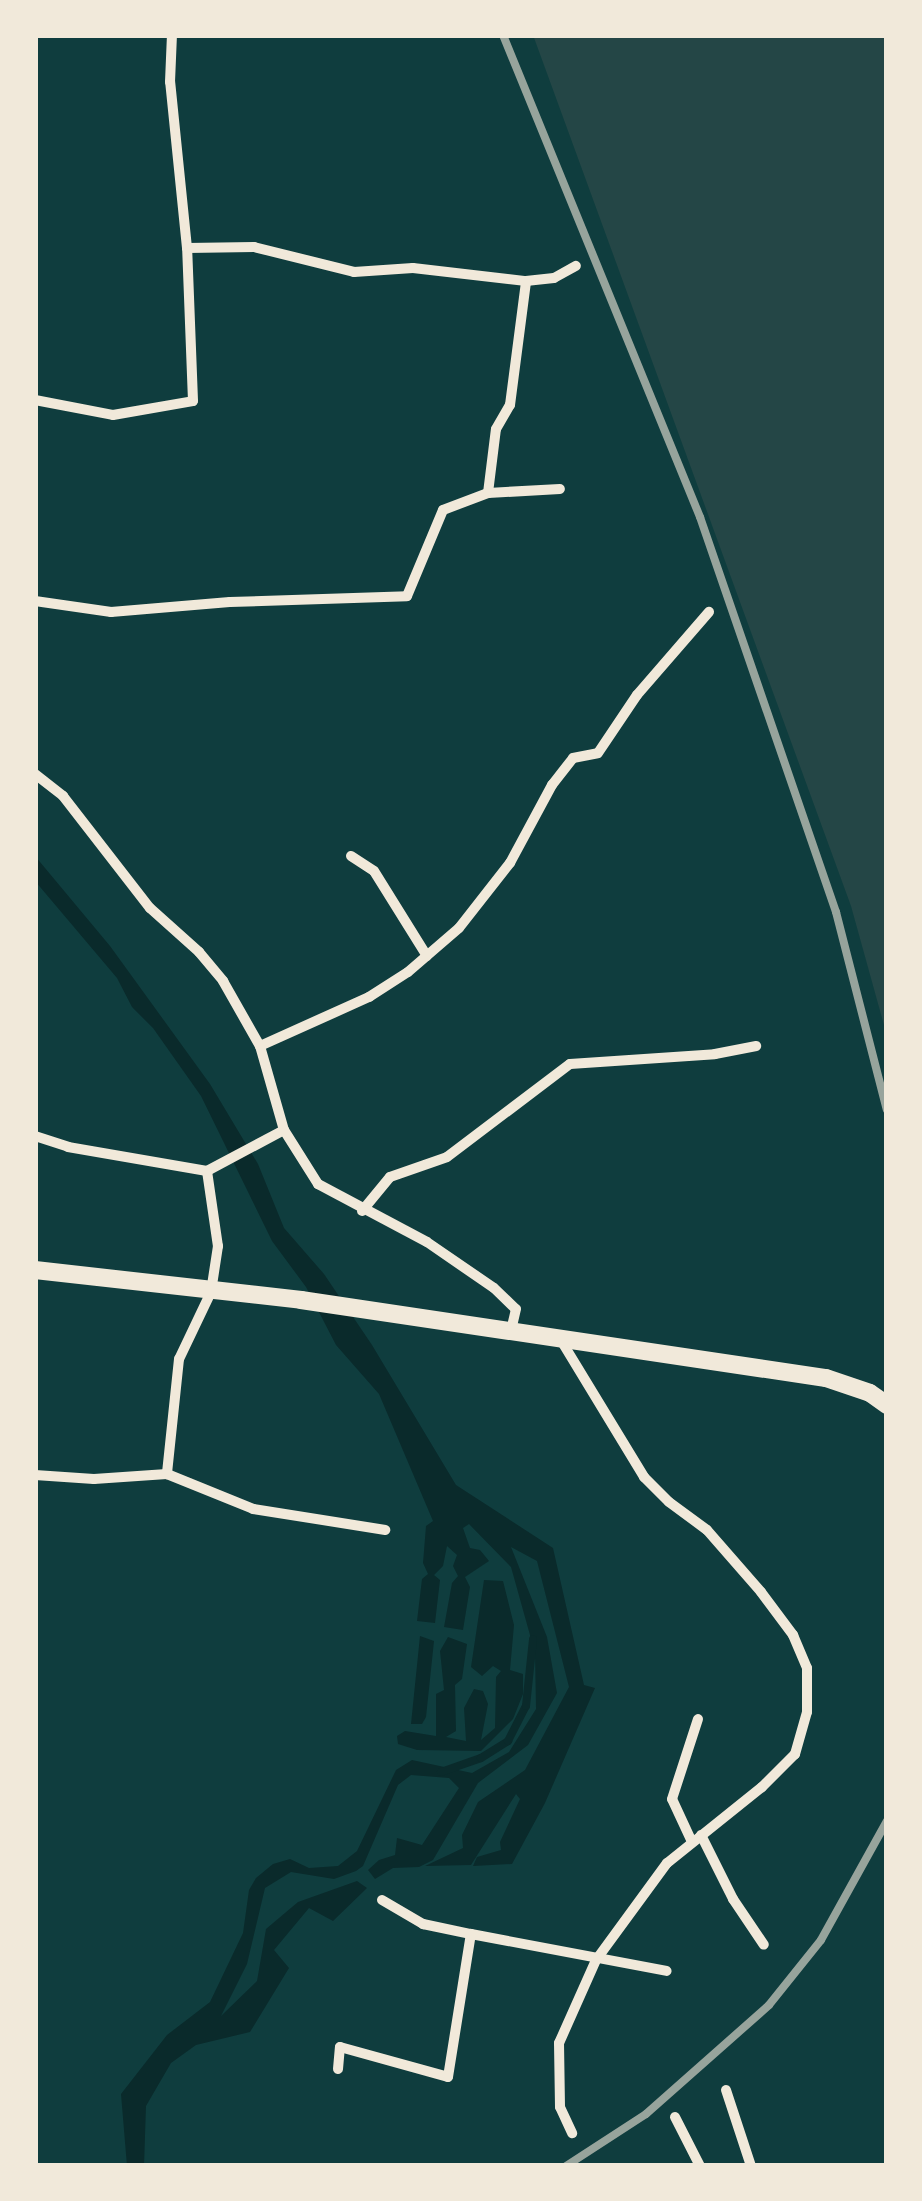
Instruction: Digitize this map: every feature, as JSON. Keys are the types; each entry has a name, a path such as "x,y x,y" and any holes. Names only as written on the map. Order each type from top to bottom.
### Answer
{"main road":[{"path":"35,1270 360,1308 826,1378 870,1393 887,1404"}],"street":[{"path":"35,400 114,414 193,401 187,248 170,82 172,35"},
{"path":"187,248 254,247 354,272 413,268 526,281 554,278 576,266"},
{"path":"488,493 496,429 510,406 526,281"},
{"path":"35,601 111,612 230,602 407,596 443,510 488,493 560,489"},
{"path":"260,1046 369,997 427,956 478,909 574,758 598,753 637,695 709,612"},
{"path":"35,774 63,796 150,908 211,966 260,1046 284,1130 318,1184 427,1242 494,1288 516,1310 512,1331"},
{"path":"351,856 374,871 427,956"},
{"path":"362,1210 390,1176 447,1157 570,1064 715,1054 756,1046"},
{"path":"35,1136 68,1147 207,1171 284,1130"},
{"path":"167,1474 179,1358 211,1292 218,1246 207,1171"},
{"path":"558,1337 644,1477 707,1530 762,1592 792,1635 806,1668 807,1712 795,1754 762,1787 667,1863 596,1960 559,2043 560,2107 572,2133"},
{"path":"35,1475 94,1479 167,1474 254,1509 385,1530"},
{"path":"698,1719 672,1799 764,1945"},
{"path":"382,1900 423,1924 666,1972"},
{"path":"338,2068 340,2048 448,2078 470,1934"},
{"path":"726,2090 751,2166"},
{"path":"674,2117 700,2166"}],"shaded area":[{"path":"533,35 887,35 887,1036 851,906"},
{"path":"35,856 110,946 210,1084 258,1164 284,1228 324,1274 372,1345 456,1485 553,1548 584,1685 595,1688 545,1803 512,1864 473,1866 477,1857 501,1850 500,1842 520,1799 516,1794 471,1865 425,1866 463,1848 462,1835 478,1802 525,1770 569,1687 537,1561 511,1547 547,1637 557,1693 528,1745 478,1783 433,1860 419,1867 393,1868 375,1879 368,1870 379,1860 395,1855 397,1838 422,1845 459,1788 449,1778 411,1775 398,1785 363,1866 334,1879 291,1872 265,1888 247,1964 221,2016 257,1981 266,1929 298,1902 357,1881 367,1888 333,1921 309,1908 274,1950 289,1968 250,2032 196,2045 171,2063 146,2106 144,2166 127,2166 121,2094 167,2035 210,2002 243,1933 249,1890 256,1878 273,1864 290,1859 309,1868 338,1866 357,1851 396,1770 412,1760 472,1773 509,1752 536,1709 535,1653 511,1567 469,1524 463,1528 470,1548 480,1550 489,1561 465,1577 470,1587 463,1630 444,1627 452,1583 458,1576 453,1566 457,1555 447,1546 443,1566 434,1575 440,1580 435,1623 417,1621 422,1579 428,1574 423,1563 426,1526 433,1521 379,1394 336,1345 306,1287 272,1241 201,1096 153,1028 132,1007 117,978 35,881"},
{"path":"484,1580 503,1581 514,1625 510,1670 523,1674 523,1694 513,1719 481,1751 417,1750 398,1744 397,1736 405,1731 436,1736 436,1694 444,1690 440,1651 448,1637 467,1644 462,1679 455,1685 456,1731 446,1737 466,1741 464,1708 474,1689 483,1691 488,1704 481,1740 495,1728 496,1677 501,1671 493,1666 482,1676 471,1667"},
{"path":"420,1636 434,1641 426,1717 422,1724 411,1724"}],"waterway":[{"path":"441,1772 481,1758 508,1741 526,1706 533,1639"}],"railway":[{"path":"503,35 700,517 836,912 887,1110"},
{"path":"566,2166 646,2114 769,2005 821,1940 887,1821"}]}
